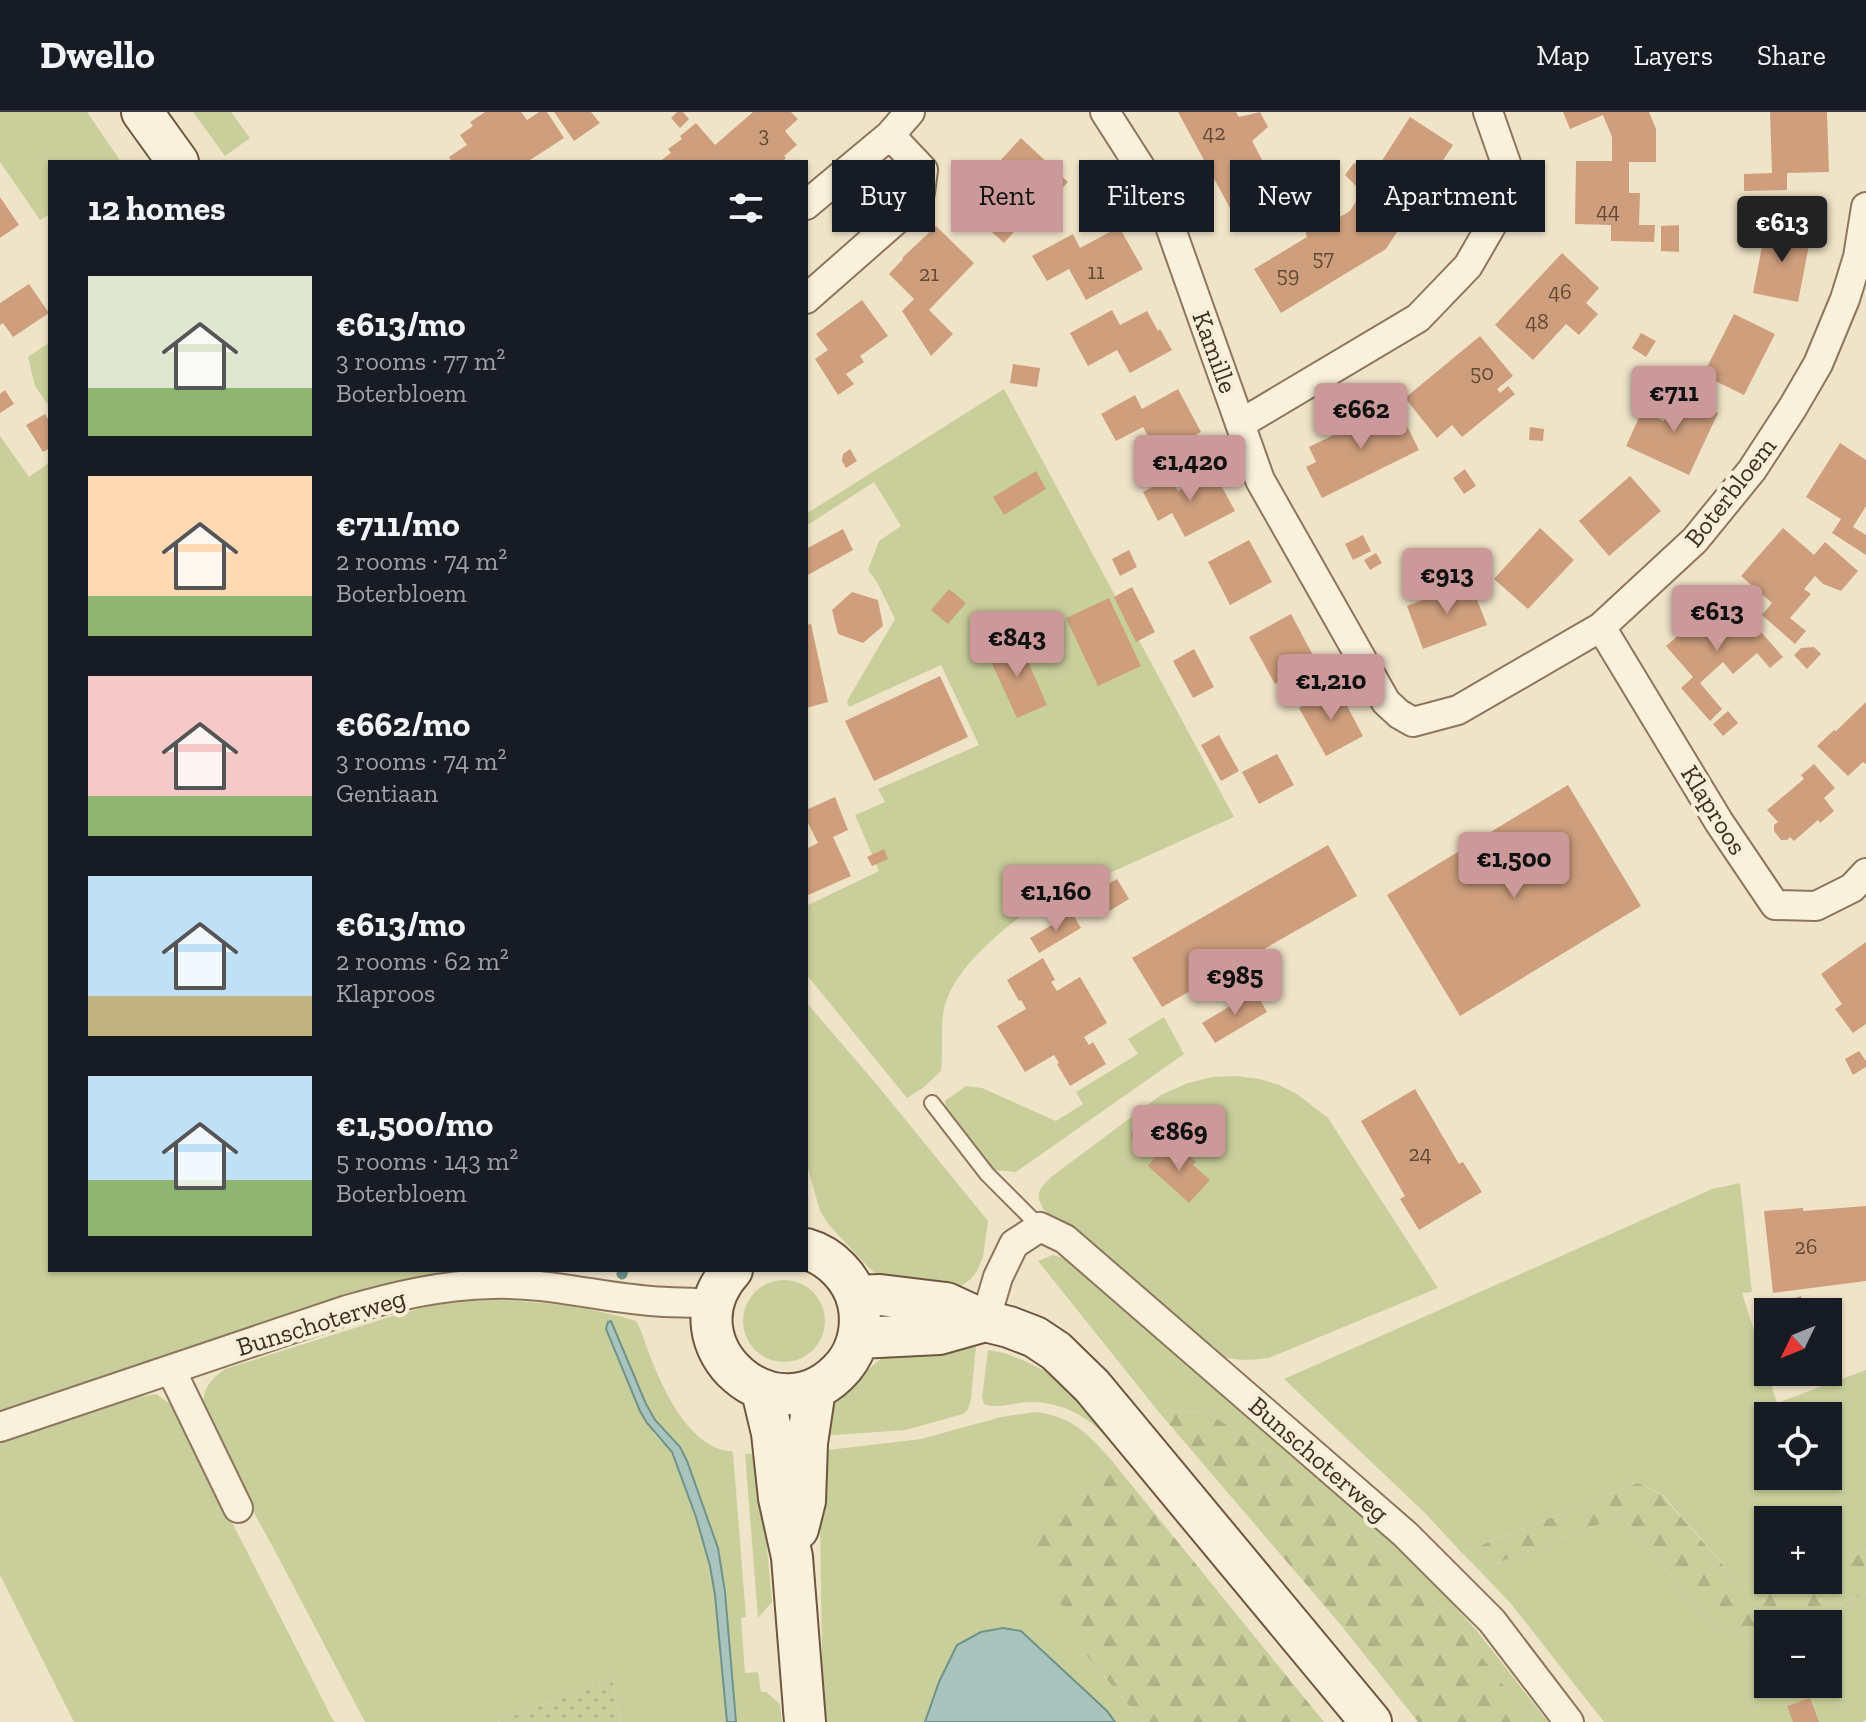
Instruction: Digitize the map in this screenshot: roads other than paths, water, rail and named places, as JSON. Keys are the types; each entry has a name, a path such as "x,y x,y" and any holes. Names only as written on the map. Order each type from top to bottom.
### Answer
{"main road":[{"path":"142,112 177,160"},
{"path":"722,1287 711,1325 716,1346 727,1366 742,1380 762,1391 798,1394 815,1389 835,1377 850,1359 861,1324 856,1296 846,1276 808,1241"},
{"path":"856,1296 880,1295 946,1303 985,1321 1035,1337 1056,1351 1074,1366 1195,1508 1371,1722"},
{"path":"858,1338 939,1334 985,1321"},
{"path":"792,1557 805,1501 807,1443 815,1389"},
{"path":"762,1391 792,1557 805,1722"}],"street":[{"path":"808,203 890,135 910,112"},
{"name":"Kamille","path":"1105,112 1160,198 1260,480 1386,702 1399,714"},
{"path":"1240,424 1418,318 1468,266 1505,202 1508,169 1488,112"},
{"path":"808,297 905,212 920,193 923,170 890,135"},
{"name":"Boterbloem","path":"1399,714 1413,722 1458,710 1601,627 1695,540 1752,470 1818,364 1845,299 1858,257 1866,207"},
{"name":"Klaproos","path":"1601,627 1719,822 1775,905 1816,906 1852,888 1866,873"},
{"path":"985,1321 998,1277 1014,1244 1040,1227"},
{"name":"Bunschoterweg","path":"1040,1227 1065,1239 1405,1534 1492,1621 1569,1722"},
{"name":"Bunschoterweg","path":"0,1427 391,1297 448,1287 494,1284 536,1285 652,1301 722,1287"},
{"path":"171,1370 238,1508"}],"lane":[{"name":"Bunschoterweg","path":"932,1103 987,1174 1040,1227"}],"water":[{"path":"611,1321 646,1404 655,1420 680,1447 687,1461 718,1548 725,1592 736,1722 727,1722 715,1595 696,1517 672,1452 640,1411 606,1329"},
{"path":"1003,1628 1021,1631 1115,1722 925,1722 939,1682 957,1645 981,1632"}]}
